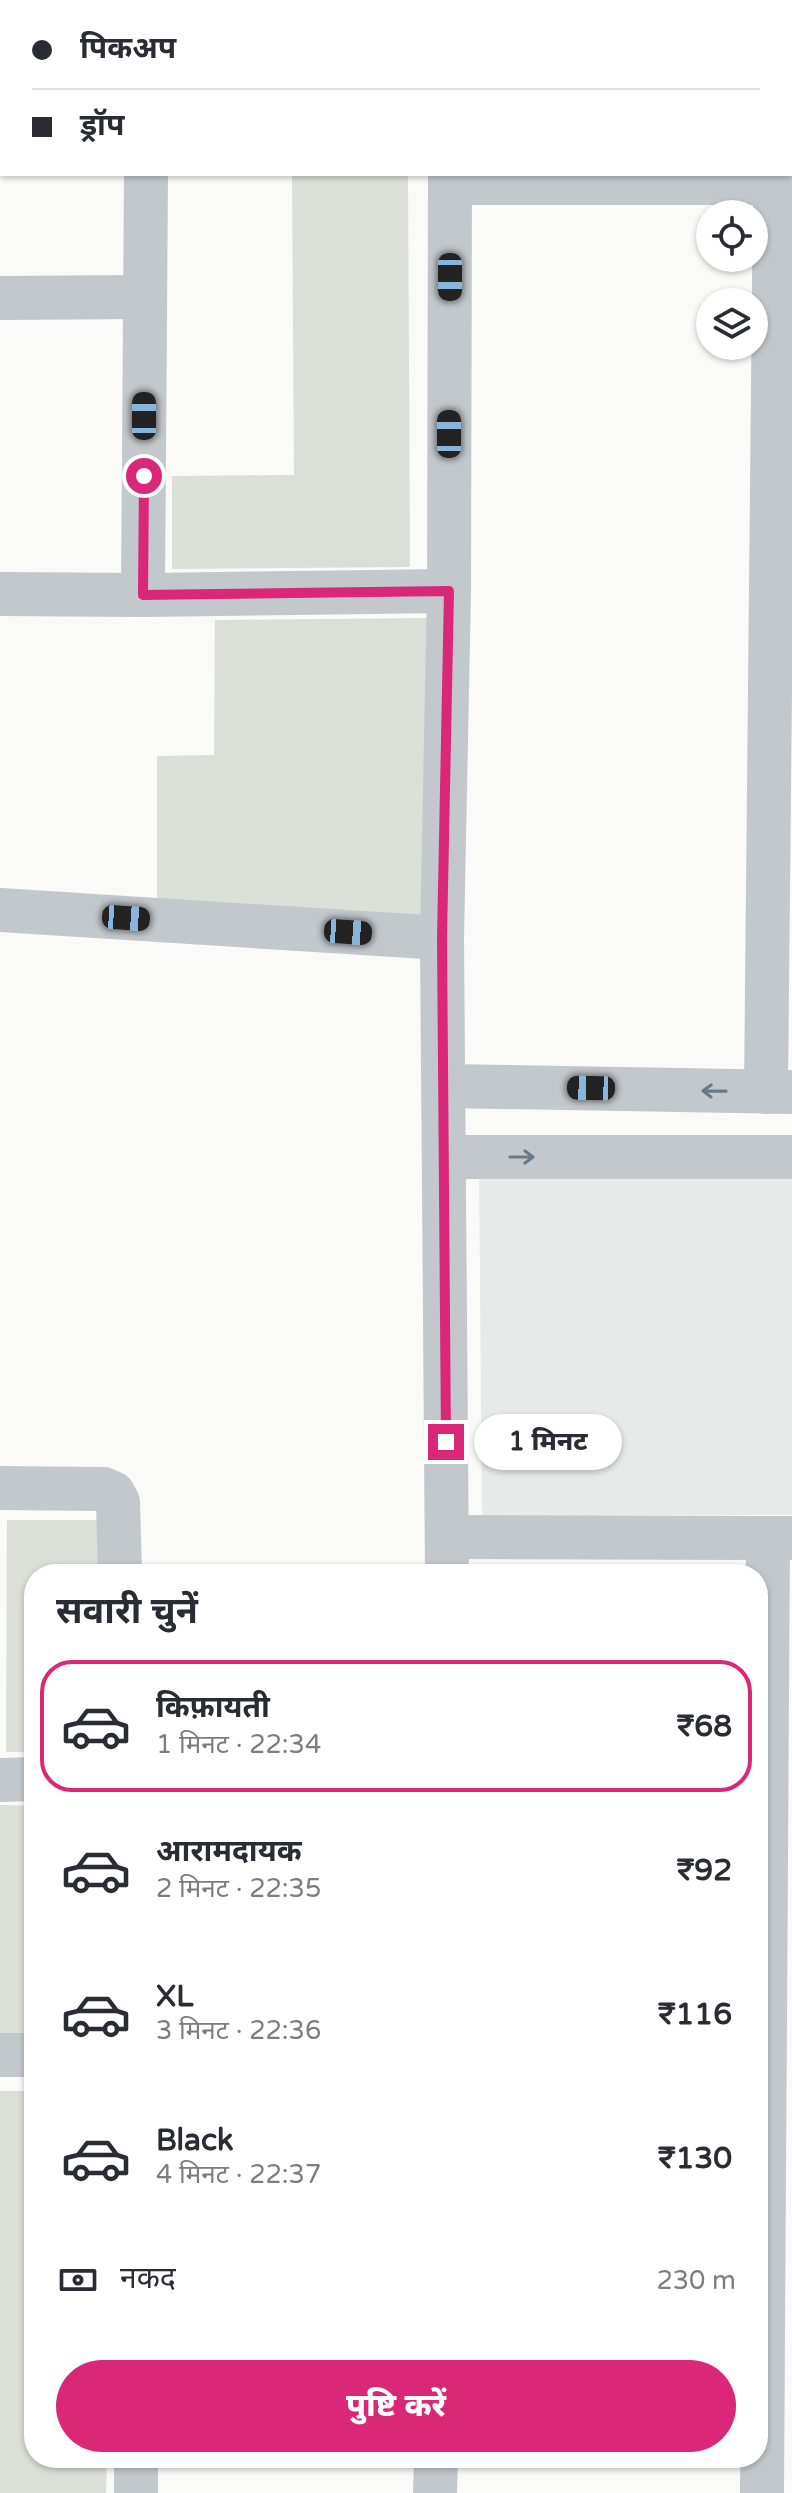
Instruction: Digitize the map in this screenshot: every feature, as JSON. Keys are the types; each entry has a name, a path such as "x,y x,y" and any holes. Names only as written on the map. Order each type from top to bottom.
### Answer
{"street":[{"path":"143,595 146,176"},
{"path":"445,1086 779,1092 784,183 450,178 449,591 442,938 447,1556 780,1538 778,2303 772,2482"},
{"path":"0,298 145,297"},
{"path":"0,594 449,591"},
{"path":"0,910 442,938"},
{"path":"444,1157 792,1157"},
{"path":"0,1488 104,1489 113,1493 118,1502 120,1564"},
{"path":"0,1780 24,1779"},
{"path":"0,2055 24,2055"},
{"path":"136,2468 136,2493"},
{"path":"435,2493 436,2468"}],"shaded area":[{"path":"292,176 408,176 410,567 172,569 172,476 294,475"},
{"path":"428,618 424,922 157,903 157,756 214,755 215,620"},
{"path":"479,1165 792,1168 792,1515 482,1516"},
{"path":"7,1520 119,1520 119,1564 24,1564 24,1752 6,1752"},
{"path":"0,1805 24,1806 24,2038 0,2038"},
{"path":"0,2091 24,2091 24,2468 107,2468 106,2493 0,2493"}],"route":[{"path":"144,476 143,595 449,591 442,938 446,1442"}]}
